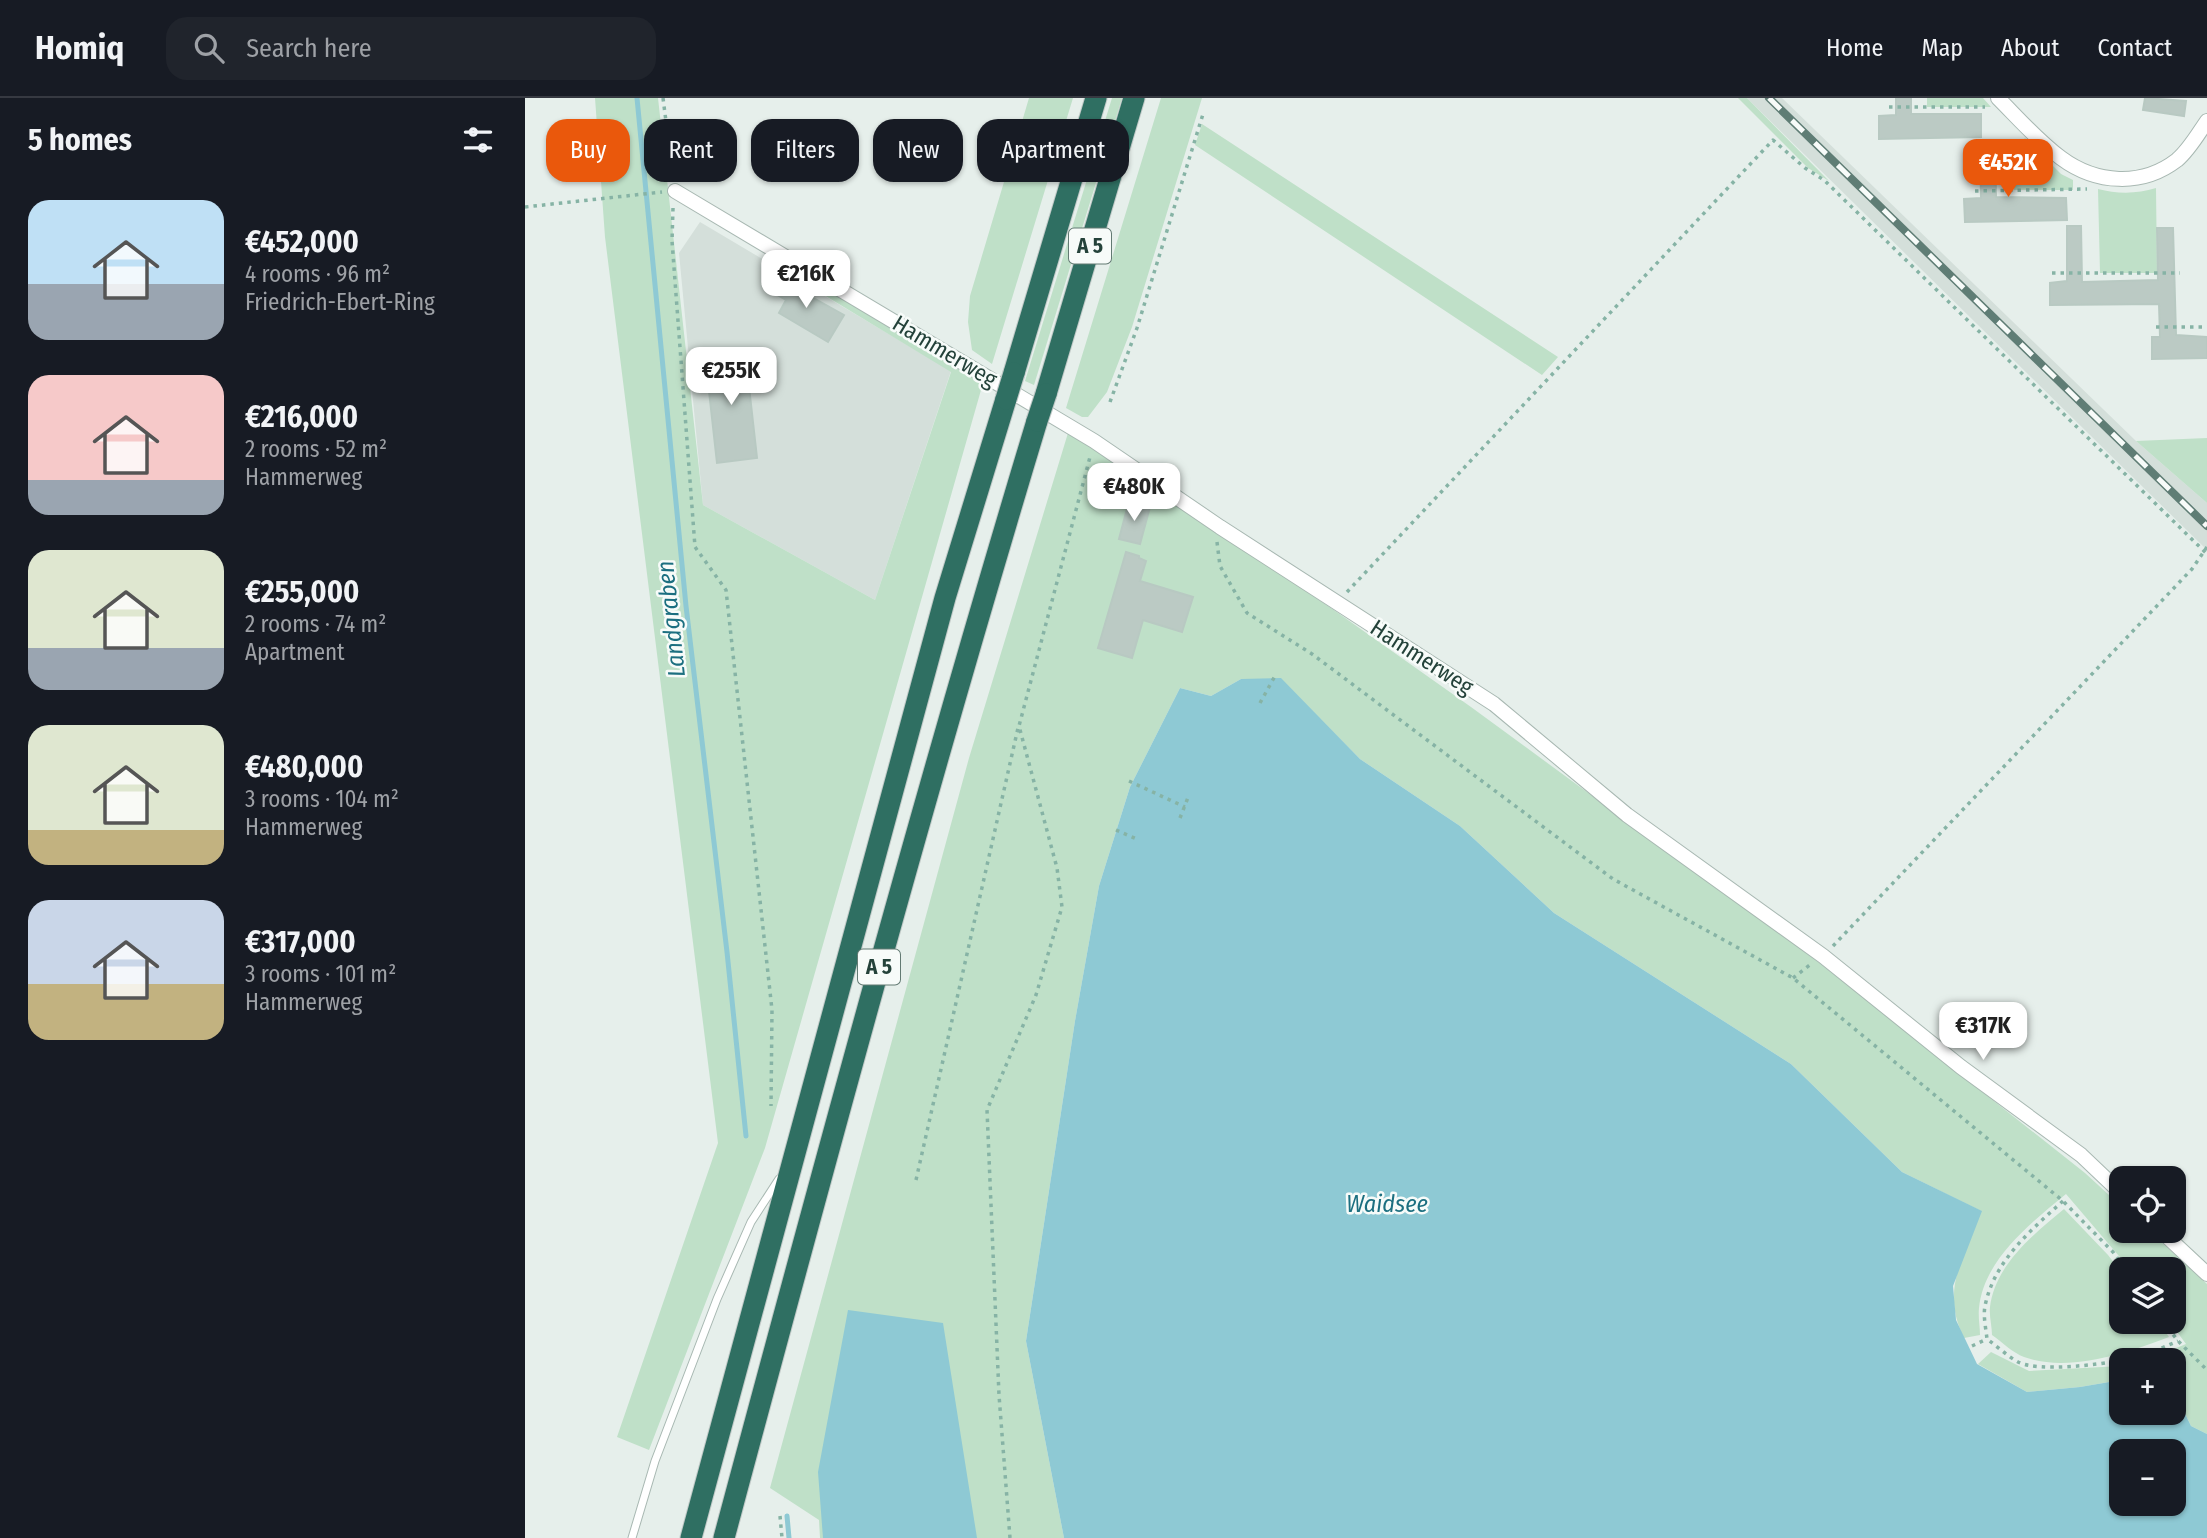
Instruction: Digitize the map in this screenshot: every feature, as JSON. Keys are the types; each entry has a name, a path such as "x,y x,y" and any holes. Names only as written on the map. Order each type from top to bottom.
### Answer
{"highway":[{"name":"A 5","path":"691,1538 945,598 1096,98"},
{"name":"A 5","path":"726,1538 730,1515 934,769 1133,98"}],"street":[{"path":"2002,102 2060,158 2086,174 2117,180 2141,177 2178,159 2207,121"},
{"name":"Hammerweg","path":"675,191 1094,441 1220,527 1494,704 1627,815 1823,956 1961,1067 2081,1155 2109,1182"},
{"path":"2174,1243 2207,1274"}],"lane":[{"path":"632,1538 655,1461 716,1300 751,1222 793,1158"}],"path":[{"path":"663,98 675,191 672,241 695,547 726,590 772,1010 771,1106"},
{"path":"1889,107 2002,102"},
{"path":"1110,402 1137,328 1203,114"},
{"path":"1339,602 1773,140 1805,168 1824,180 2206,551 2192,569 1823,956 1793,978"},
{"path":"1975,191 2087,190"},
{"path":"525,207 656,193"},
{"path":"2052,273 2180,273"},
{"path":"2156,327 2207,327"},
{"path":"916,1180 1019,726 1094,441"},
{"path":"1220,527 1217,540 1220,566 1247,613 1312,654 1613,879 1793,978 2063,1201 2117,1257"},
{"path":"1260,703 1275,677"},
{"path":"1010,1538 999,1395 987,1110 1036,995 1062,907 1057,868 1019,726"},
{"path":"1129,781 1185,807"},
{"path":"1179,818 1189,795"},
{"path":"1116,830 1139,840"},
{"path":"2063,1201 2022,1238 1994,1279 1984,1308 1987,1339 2020,1363 2066,1366 2109,1362"},
{"path":"2173,1334 2207,1370"},
{"path":"1972,1346 1987,1339"},
{"path":"2162,1348 2178,1341"},
{"path":"780,1516 782,1538"}],"shaded area":[{"path":"1747,98 1782,98 2136,441 2207,503 2207,550"},
{"path":"700,222 951,371 875,600 703,505 679,253"}],"green space":[{"path":"595,98 658,98 660,119 644,119 644,182 667,182 703,505 875,600 951,372 763,258 772,247 985,376 765,1148 649,1450 617,1437 718,1143 605,237 601,182 630,182 630,119 597,119"},
{"path":"1029,98 1073,98 1067,119 1023,119"},
{"path":"1112,98 1122,98 1116,119 1106,119"},
{"path":"1161,98 1202,98 1132,327 1107,392 1088,417 1082,417 1066,408"},
{"path":"1738,98 1747,98 1829,181 1808,168"},
{"path":"1927,98 1983,98 1991,107 1927,107"},
{"path":"1202,124 1558,357 1542,375 1195,145"},
{"path":"2025,138 2061,174 2073,180 2073,190 2014,190 2014,151"},
{"path":"1004,182 1047,182 992,364 972,350 968,322 970,296"},
{"path":"1086,182 1096,182 1034,385 1025,381"},
{"path":"2156,188 2157,273 2100,273 2098,189 2127,193"},
{"path":"1068,433 1117,458 1229,540 1331,608 1808,954 2085,1173 2109,1195 2109,1243 2162,1243 2178,1257 2120,1257 2066,1194 2024,1230 1999,1258 1983,1290 1979,1311 1980,1335 1964,1338 1957,1321 1954,1289 1962,1258 1981,1211 1902,1172 1791,1064 1554,913 1460,826 1360,759 1281,679 1241,679 1211,696 1180,688 1130,787 1099,886 1075,1021 1026,1341 1064,1538 820,1538 819,1520 770,1488 969,758"},
{"path":"2207,438 2207,503 2136,441"},
{"path":"2064,1209 2110,1257 2109,1334 2167,1334 2169,1337 2138,1348 2109,1348 2109,1357 2060,1363 2024,1357 1992,1335 1990,1307 1999,1277 2040,1229"},
{"path":"2186,1265 2207,1284 2207,1434 2191,1426 2186,1416 2186,1348 2176,1348 2186,1344 2179,1334 2186,1334"},
{"path":"1991,1352 2029,1371 2109,1367 2109,1382 2027,1392 1978,1364"}],"water":[{"name":"Waidsee","path":"1281,678 1360,759 1460,826 1554,913 1791,1064 1902,1172 1982,1211 1953,1286 1956,1320 1977,1364 2027,1392 2109,1382 2109,1425 2186,1425 2186,1416 2191,1426 2207,1434 2207,1538 1064,1538 1026,1341 1075,1021 1099,886 1130,787 1180,688 1211,696 1241,679"},
{"path":"848,1310 943,1323 977,1538 823,1538 818,1472"}],"building":[{"path":"1896,98 1911,98 1911,114 1981,114 1981,137 1879,139 1879,116 1896,115"},
{"path":"2145,98 2186,101 2184,116 2143,110"},
{"path":"1980,143 1995,143 1996,197 2066,198 2067,220 1965,222 1964,199 1981,198"},
{"path":"2067,226 2081,226 2082,282 2158,280 2157,228 2173,228 2176,335 2207,337 2207,358 2152,359 2152,337 2160,337 2159,304 2050,305 2050,283 2067,281"},
{"path":"774,276 844,315 828,342 779,313 786,300 767,289"},
{"path":"745,351 757,458 717,463 705,355"},
{"path":"1129,501 1150,507 1140,544 1119,539"},
{"path":"1126,552 1146,561 1140,581 1193,597 1182,632 1143,620 1132,658 1098,648"}],"waterway":[{"name":"Landgraben","path":"637,98 686,606 746,1136"},
{"name":"Landgraben","path":"787,1516 789,1538"}],"railway":[{"path":"1769,98 2207,526"}]}
